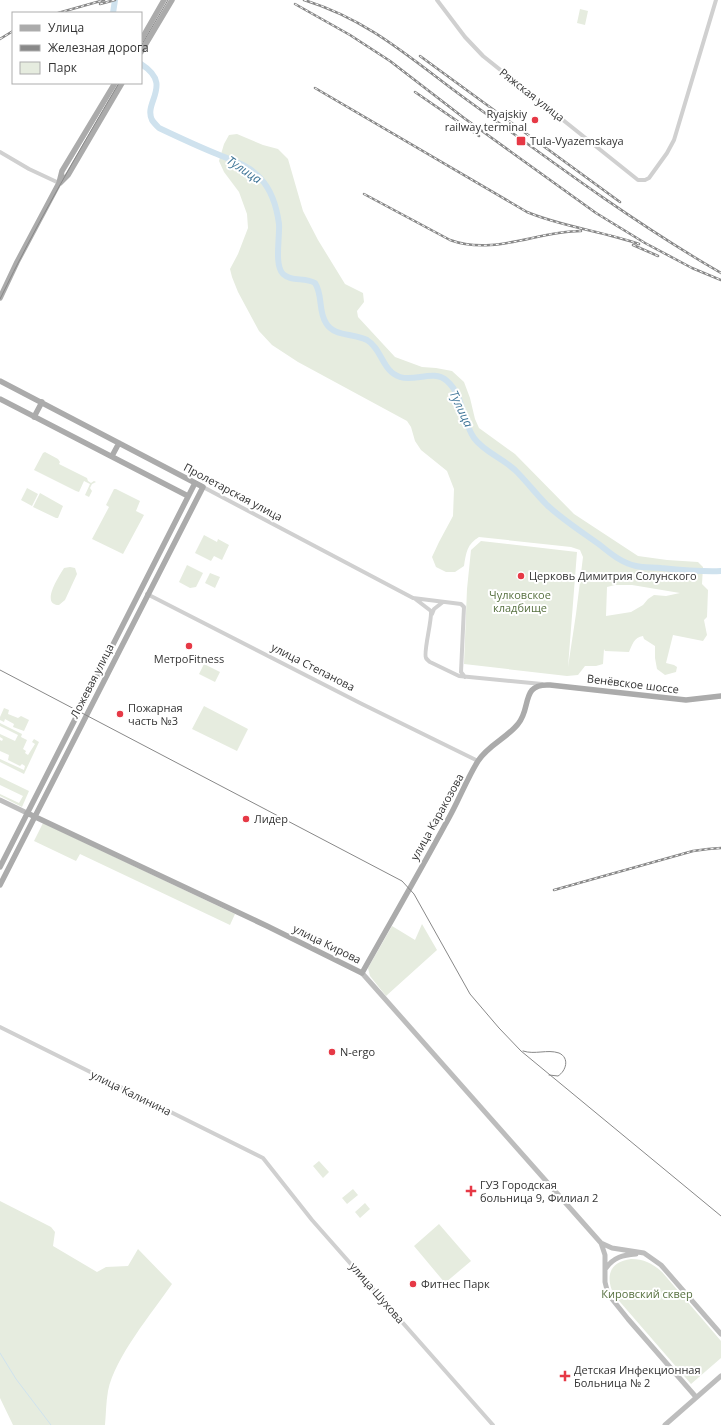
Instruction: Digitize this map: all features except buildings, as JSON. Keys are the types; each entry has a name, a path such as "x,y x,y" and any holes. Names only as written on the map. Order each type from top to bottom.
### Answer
{"main road":[{"path":"142,50 172,0"},
{"path":"142,38 163,2"},
{"path":"0,298 17,262 59,183 62,171 114,84"},
{"path":"59,183 68,175 121,84"},
{"path":"95,116 103,116"},
{"name":"Пролетарская улица","path":"0,381 203,487"},
{"path":"0,399 188,496"},
{"path":"34,416 42,402"},
{"path":"112,456 119,443"},
{"path":"180,492 188,490 190,484 188,479"},
{"name":"Ложевая улица","path":"0,867 195,483"},
{"name":"Ложевая улица","path":"0,885 147,594 203,487"},
{"name":"улица Степанова","path":"140,590 147,594"},
{"path":"104,660 112,664"},
{"path":"528,697 534,688 542,684"},
{"name":"Венёвское шоссе","path":"542,684 681,700 721,696"},
{"name":"улица Каракозова","path":"362,973 447,822 478,761 488,750 518,724 523,717 528,697"},
{"name":"улица Кирова","path":"0,800 267,926 362,973 601,1243 605,1255 606,1288 611,1298 696,1397"},
{"path":"601,1243 612,1248 644,1253 661,1265 721,1334"},
{"path":"606,1268 609,1263 620,1256 644,1253"},
{"path":"665,1425 721,1376"}],"street":[{"name":"Ряжская улица","path":"437,0 465,36 483,56 638,180 645,180 649,178 667,153 674,140 716,0"},
{"path":"0,152 29,169 59,183"},
{"name":"Пролетарская улица","path":"203,487 413,598 462,604 464,607 464,623 461,672 465,677"},
{"name":"улица Степанова","path":"147,594 362,704 478,761"},
{"path":"413,598 429,609 432,615"},
{"path":"443,602 434,610 432,615 425,658 448,672 456,675 542,684"},
{"path":"524,683 528,688 528,697"},
{"name":"улица Калинина","path":"0,1027 262,1158"},
{"name":"улица Шухова","path":"262,1158 312,1220 493,1425"}],"green space":[{"path":"580,9 588,11 585,25 577,23"},
{"name":"Чулковское кладбище","path":"237,134 263,145 278,149 288,159 303,211 318,240 345,284 363,293 364,302 357,311 358,317 395,357 422,367 452,371 464,382 479,428 515,454 574,514 638,556 698,562 703,567 702,584 708,590 707,617 704,620 707,635 703,641 673,635 666,663 677,667 676,672 665,675 657,669 655,646 644,639 643,636 635,640 629,652 605,651 604,649 603,664 596,666 585,666 578,675 567,676 464,664 467,589 471,550 481,541 577,552 568,667 583,557 580,550 571,547 479,537 472,543 466,553 464,566 455,572 446,572 436,567 432,557 453,516 454,489 447,471 421,450 415,441 411,427 407,421 298,362 272,345 259,331 238,292 230,269 238,254 248,228 247,214 239,192 224,172 219,161 224,144 229,135","holes":["615,585 632,585 680,593 666,596 654,595 643,605 631,612 606,616 607,587"]},
{"path":"45,452 58,459 60,462 59,464 87,478 91,483 94,481 96,482 92,484 90,488 92,491 89,497 85,495 90,484 84,481 79,492 34,470"},
{"path":"27,488 38,494 32,506 21,500"},
{"path":"114,489 140,501 136,511 144,515 123,554 92,539 109,507 106,505"},
{"path":"40,493 63,506 58,518 33,507"},
{"path":"204,535 217,542 218,539 229,545 222,560 214,556 211,561 195,553"},
{"path":"187,565 203,573 196,587 190,588 179,582"},
{"path":"64,568 75,568 77,574 65,600 59,605 54,604 51,600 51,595 55,583"},
{"path":"210,573 220,577 215,588 205,583"},
{"path":"204,664 220,672 215,682 199,674"},
{"path":"204,706 248,729 237,751 192,729"},
{"path":"4,708 9,710 8,714 18,718 21,716 29,720 24,731 13,727 14,724 5,719 4,722 0,720"},
{"path":"0,723 22,734 21,737 27,740 23,749 28,755 35,744 32,742 34,739 39,742 24,774 0,762 0,759 24,770 25,766 22,764 20,766 8,760 9,755 0,751 0,740 2,741 3,739 0,737 0,734 15,741 18,735 0,726"},
{"path":"0,777 29,791 22,807 0,796 0,794 19,803 23,796 0,785"},
{"path":"43,823 235,914 230,925 80,854 76,861 34,841"},
{"path":"422,924 437,950 386,996 370,976 368,968 392,926 415,940"},
{"path":"319,1161 329,1172 323,1178 313,1166"},
{"path":"353,1189 358,1195 347,1204 342,1198"},
{"path":"0,1201 51,1227 55,1232 53,1246 97,1272 106,1267 128,1266 138,1249 172,1284 135,1336 118,1364 108,1391 105,1425 13,1425 0,1398"},
{"path":"365,1203 370,1209 360,1218 355,1212"},
{"path":"439,1224 471,1261 445,1283 414,1246"},
{"name":"Кировский сквер","path":"631,1259 648,1262 662,1272 721,1341 721,1358 691,1384 614,1295 610,1282 611,1271 618,1263"}],"waterway":[{"name":"Тулица","path":"113,12 115,0"},
{"name":"Тулица","path":"142,65 151,72 157,86 150,113 152,120 159,128 195,145 235,161 251,170 265,184 273,200 278,218 278,258 280,270 283,274 290,278 307,280 315,283 319,293 322,313 326,323 334,331 367,340 376,349 389,370 400,377 412,378 436,376 447,381 457,394 467,424 478,443 516,471 543,501 566,521 617,558 631,565 642,567 721,571"},
{"path":"0,1353 16,1379 51,1425"}],"tram line":[{"path":"142,44 168,0"},
{"path":"0,299 57,190 118,84"},
{"path":"0,670 402,881 414,894 470,994 499,1028 521,1051 721,1216"},
{"path":"523,1051 554,1052 562,1055 566,1061 565,1068 558,1076 549,1075"}],"railway":[{"path":"62,12 104,0"},
{"path":"100,4 115,0"},
{"path":"304,0 349,18 388,41 526,143 622,211 721,273"},
{"path":"295,4 350,35 390,61 464,118 596,213 645,243 692,268 721,280"},
{"path":"0,39 12,32"},
{"path":"420,56 620,202"},
{"path":"315,88 527,212 554,222 639,244"},
{"path":"415,92 479,136"},
{"path":"364,194 450,240 466,244 499,244 565,232 581,231"},
{"path":"633,245 658,256"},
{"path":"554,890 693,851 721,848"}],"place":[{"name":"Ryajskiy railway terminal","path":"535,120"},
{"name":"Tula-Vyazemskaya","path":"521,141"},
{"name":"Церковь Димитрия Солунского","path":"521,576"},
{"name":"МетроFitness","path":"189,646"},
{"name":"Пожарная часть №3","path":"120,714"},
{"name":"Лидер","path":"246,819"},
{"name":"N-ergo","path":"332,1052"},
{"name":"ГУЗ Городская больница 9, Филиал 2","path":"471,1191"},
{"name":"Фитнес Парк","path":"413,1284"},
{"name":"Детская Инфекционная Больница № 2","path":"565,1376"}]}
